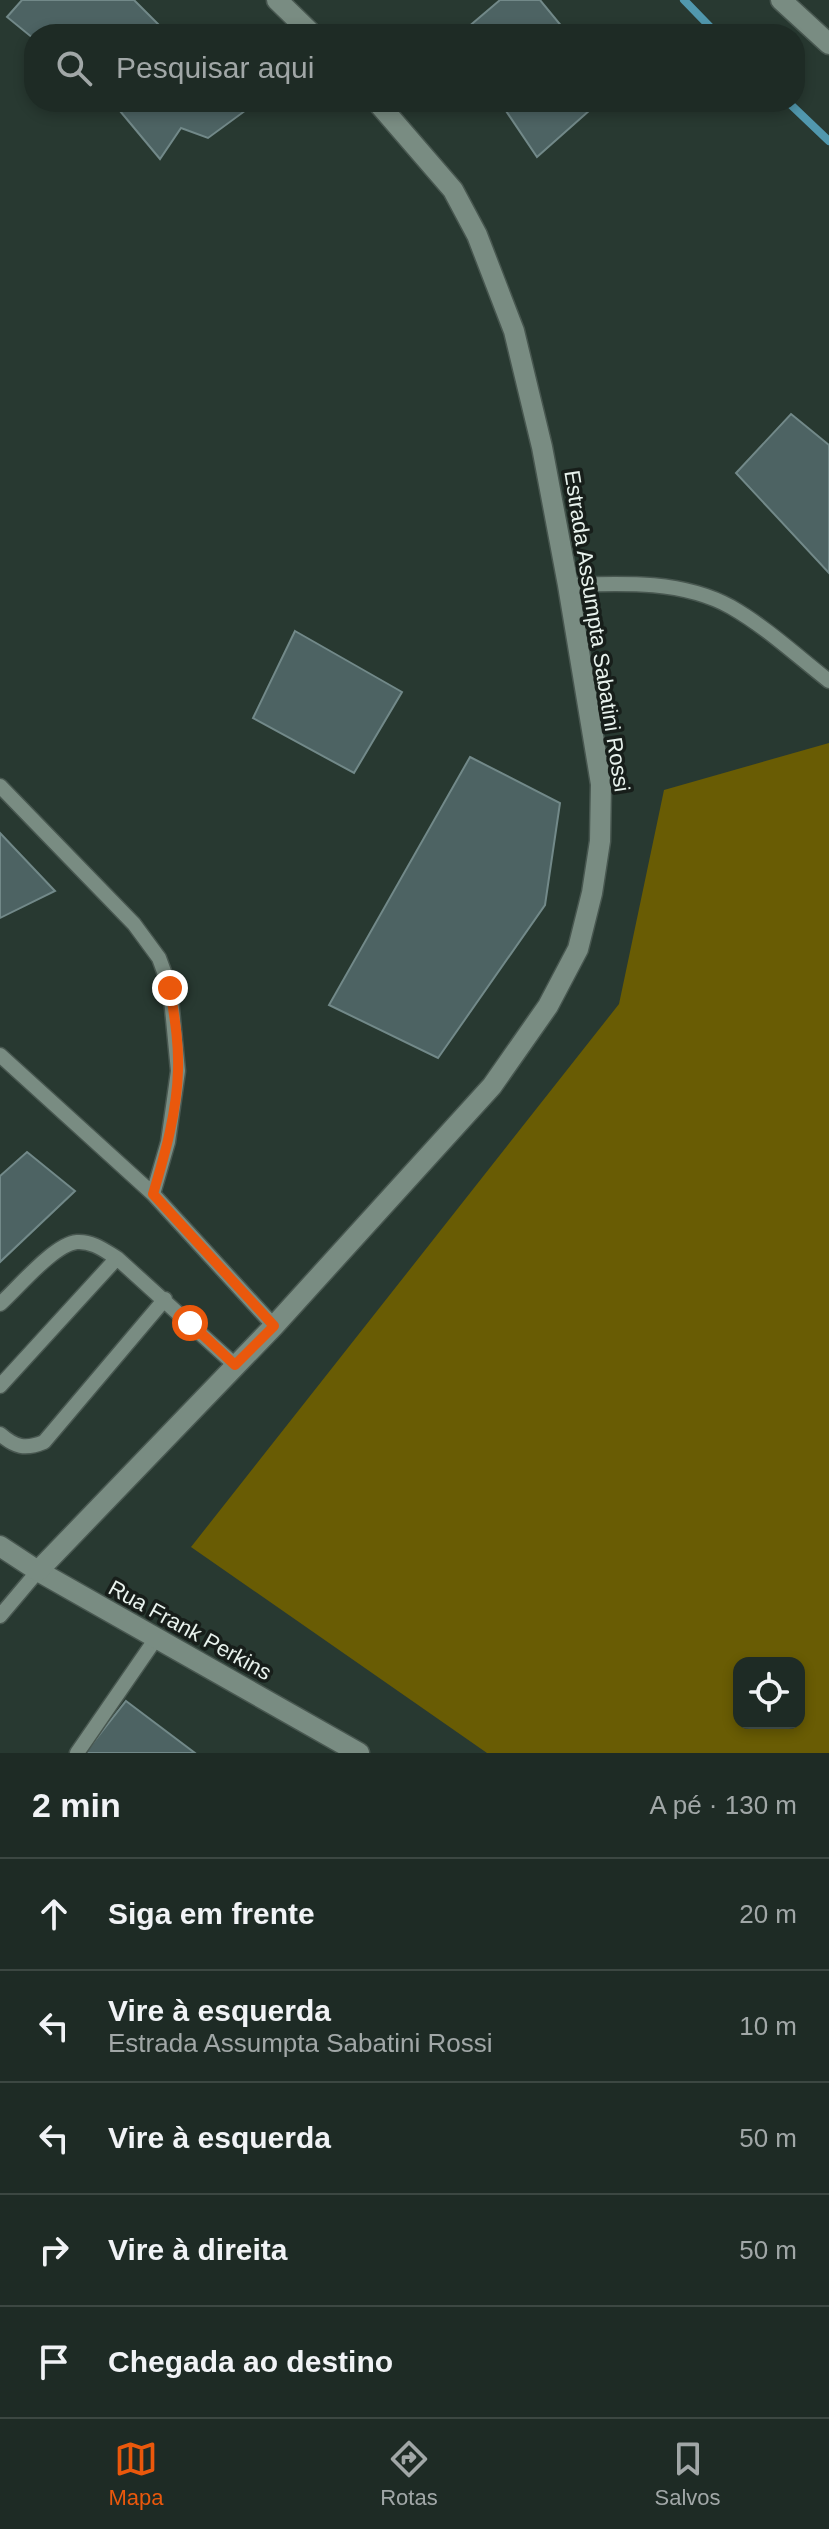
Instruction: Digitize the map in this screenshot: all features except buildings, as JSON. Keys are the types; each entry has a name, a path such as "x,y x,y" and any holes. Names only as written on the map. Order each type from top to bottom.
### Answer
{"street":[{"path":"277,0 302,24"},
{"path":"781,0 829,44"},
{"name":"Estrada Assumpta Sabatini Rossi","path":"38,1571 274,1326 492,1086 548,1006 578,949 592,893 600,841 601,784 542,447 514,331 477,235 453,190 386,112"},
{"name":"Rua Frank Perkins","path":"0,1546 38,1571 359,1753"}],"lane":[{"path":"568,585 653,585 686,590 730,606 829,681"},
{"path":"0,786 134,924 159,958 170,988 178,1071 168,1142 153,1194"},
{"path":"0,1055 153,1194 274,1326"},
{"path":"0,1304 62,1247 77,1242 94,1244 117,1258 165,1299 235,1365"},
{"path":"0,1386 117,1258"},
{"path":"0,1434 13,1445 30,1448 44,1442 165,1299"},
{"name":"Estrada Assumpta Sabatini Rossi","path":"0,1616 38,1571"},
{"path":"77,1753 157,1637"}],"shaded area":[{"path":"829,743 829,1753 487,1753 191,1547 619,1004 664,790"}],"waterway":[{"path":"684,0 707,24"},
{"path":"799,112 829,141"}],"route":[{"path":"170,988 178,1071 168,1142 153,1194 274,1326 235,1365 190,1323"}]}
